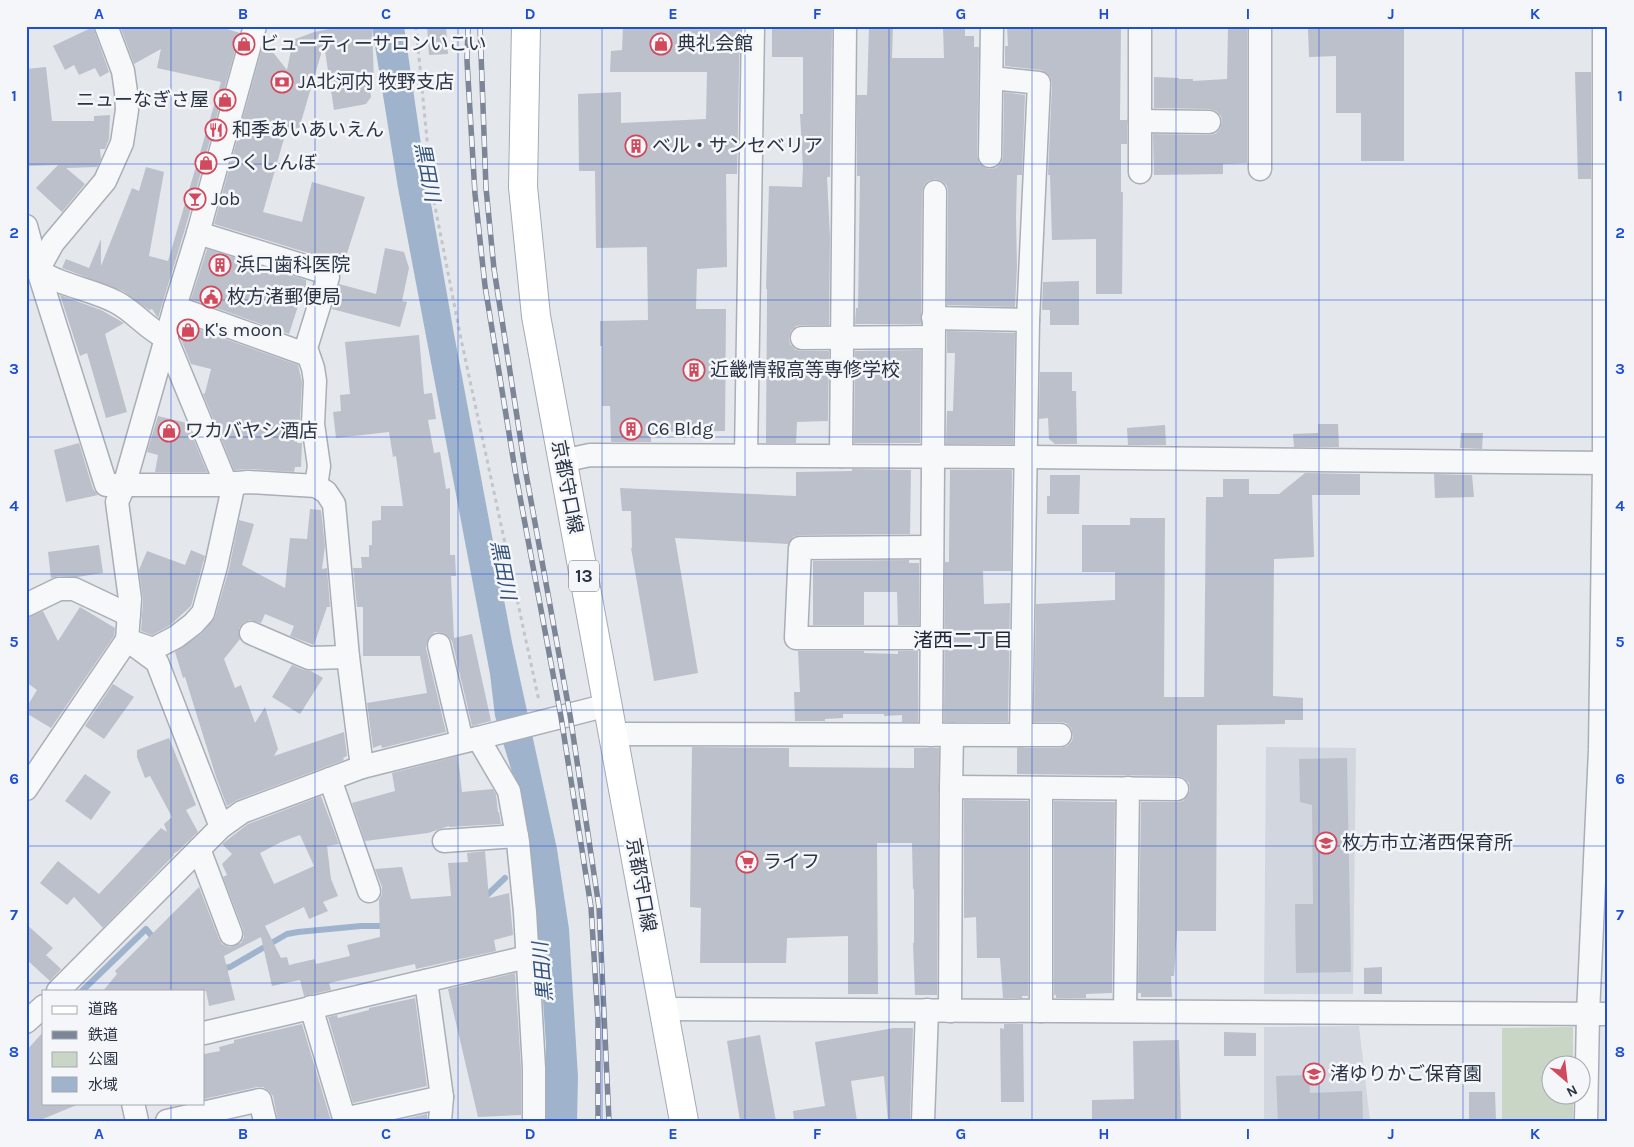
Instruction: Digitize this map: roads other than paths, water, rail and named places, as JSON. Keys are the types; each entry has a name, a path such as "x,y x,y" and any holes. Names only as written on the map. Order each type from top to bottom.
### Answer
{"main road":[{"name":"京都守口線","path":"526,26 523,187 536,316 684,1121"}],"street":[{"path":"38,270 54,243 104,181 122,143 127,110 126,92 123,71 106,26"},
{"path":"26,789 127,640 130,599 117,502 124,486 198,233 255,26"},
{"path":"746,456 753,26"},
{"path":"841,456 845,26"},
{"path":"990,156 992,26"},
{"path":"1140,26 1140,172"},
{"path":"1260,26 1260,169"},
{"path":"1586,1121 1598,1014 1600,750 1606,463 1604,26"},
{"path":"992,78 1039,83 1028,320 1021,736"},
{"path":"1140,120 1209,122"},
{"path":"935,192 931,638 942,735 951,787 950,1011"},
{"path":"26,226 38,270 106,485 230,484 248,482 316,486 326,492 334,504 348,657 362,767"},
{"path":"198,233 328,273 306,348 315,381 313,424 319,466 316,486"},
{"path":"38,270 48,277 116,302 166,338 230,484 216,566 203,613 193,624 176,637 153,649 127,640"},
{"path":"175,307 308,355"},
{"path":"802,338 842,338 1028,320"},
{"path":"562,461 590,455 1026,456 1606,463"},
{"path":"931,547 800,548 796,638 931,638"},
{"path":"26,605 58,589 74,589 129,615"},
{"path":"251,633 308,658 348,657"},
{"path":"127,640 158,662 221,827"},
{"path":"440,645 479,738 509,791 517,836 525,912 534,1068 534,1121"},
{"path":"59,990 221,827 242,812 362,767 608,705"},
{"path":"614,734 1060,736"},
{"path":"330,779 369,891"},
{"path":"951,787 1177,789"},
{"path":"1041,788 1042,1011"},
{"path":"1125,1012 1128,788"},
{"path":"444,842 517,836"},
{"path":"199,849 231,934"},
{"path":"205,1033 527,957"},
{"path":"426,981 442,1096 440,1121"},
{"path":"26,1022 42,1008"},
{"path":"311,1008 344,1120 442,1096"},
{"path":"663,1009 1598,1014"},
{"path":"923,1121 927,1010"},
{"path":"167,1121 260,1100 265,1121"},
{"path":"133,1104 137,1121"}],"water":[{"name":"黒田川","path":"404,26 423,158 454,334 512,642 557,849 569,929 578,1077 577,1121 545,1121 546,1045 540,956 524,812 495,716 490,674 398,188 372,27"}],"waterway":[{"path":"484,898 505,878"},
{"path":"220,969 230,967 287,934 361,926 388,926"},
{"path":"83,990 146,929 155,940"}],"railway":[{"path":"468,26 467,61 475,194 485,286 515,470 561,717 591,907 598,1020 598,1121"},
{"path":"480,26 486,188 494,269 525,468 570,715 599,907 609,1121"}],"place":[{"name":"ビューティーサロンいこい","path":"244,44"},
{"name":"典礼会館","path":"661,44"},
{"name":"JA北河内 牧野支店","path":"282,82"},
{"name":"ニューなぎさ屋","path":"225,100"},
{"name":"和季あいあいえん","path":"216,130"},
{"name":"ベル・サンセベリア","path":"636,146"},
{"name":"つくしんぼ","path":"206,163"},
{"name":"Job","path":"195,199"},
{"name":"浜口歯科医院","path":"220,265"},
{"name":"枚方渚郵便局","path":"211,297"},
{"name":"K's moon","path":"188,330"},
{"name":"近畿情報高等専修学校","path":"694,370"},
{"name":"C6 Bldg","path":"631,429"},
{"name":"ワカバヤシ酒店","path":"169,431"},
{"name":"枚方市立渚西保育所","path":"1326,843"},
{"name":"ライフ","path":"747,862"},
{"name":"渚ゆりかご保育園","path":"1314,1074"}],"district":[{"name":"渚西二丁目","path":"963,640"}]}
